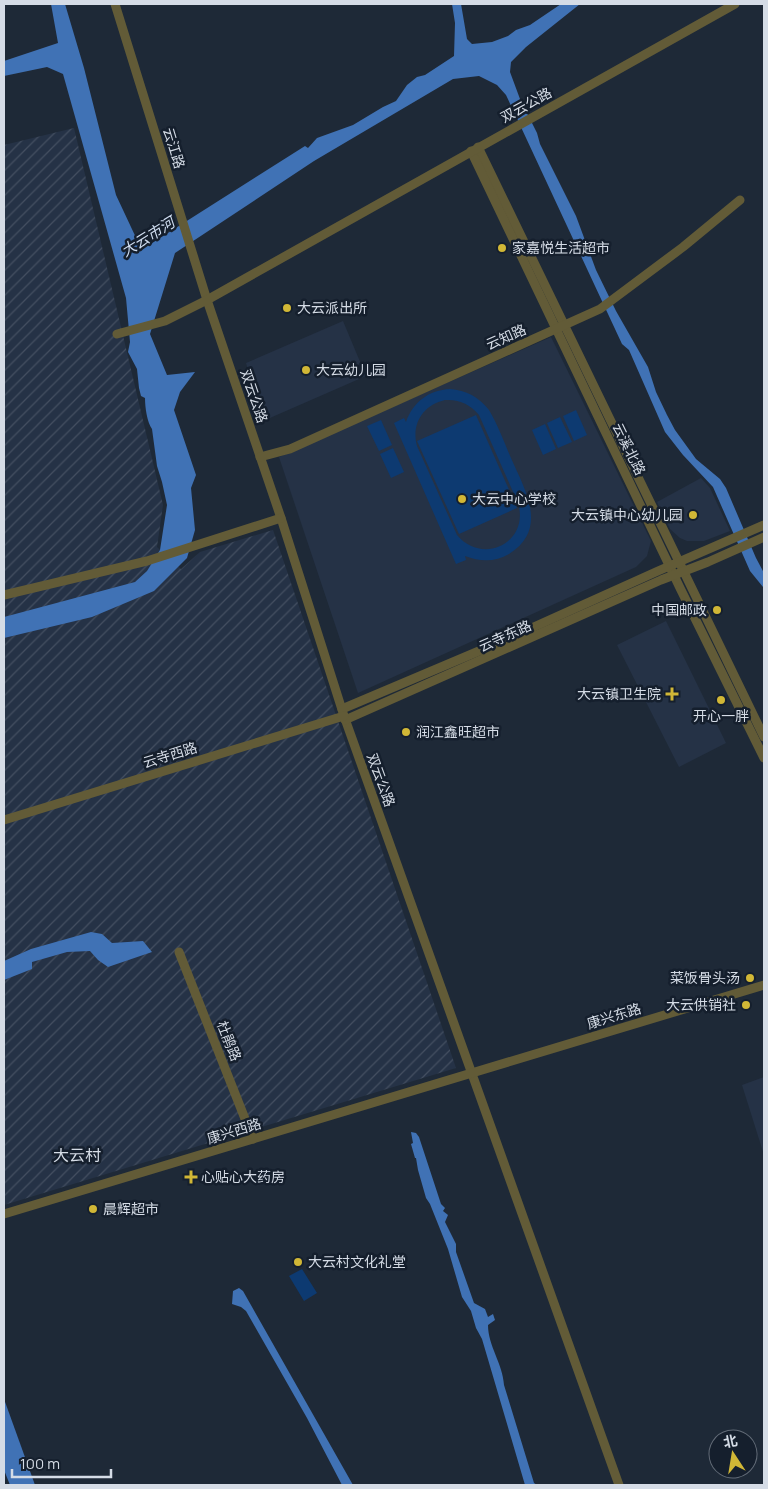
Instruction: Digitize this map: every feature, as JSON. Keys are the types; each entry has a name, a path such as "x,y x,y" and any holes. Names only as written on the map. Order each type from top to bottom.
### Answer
{"street":[{"name":"云江路","path":"115,4 207,300"},
{"name":"双云公路","path":"619,1485 344,715 281,518 207,300 735,4"},
{"name":"云溪北路","path":"474,149 764,737"},
{"name":"云知路","path":"260,457 290,449 600,309 683,247 740,200"},
{"path":"117,334 165,321 207,300"},
{"name":"云溪北路","path":"561,327 674,575 764,758"},
{"path":"4,594 147,561 281,518"},
{"path":"679,562 760,527"},
{"path":"684,572 762,538"},
{"name":"云寺东路","path":"344,715 679,562"},
{"name":"云寺东路","path":"344,715 684,572"},
{"name":"云寺西路","path":"4,820 344,715"},
{"name":"杜鹃路","path":"179,952 253,1139"},
{"name":"康兴东路","path":"471,1073 764,985"},
{"name":"康兴西路","path":"4,1214 471,1073"}],"shaded area":[{"path":"51,4 65,4 84,68 116,195 138,242 149,245 305,146 308,148 317,138 353,125 396,101 407,85 417,77 425,75 454,56 455,23 452,4 461,4 467,39 472,44 492,42 508,36 516,30 530,25 561,4 580,4 526,47 511,62 510,72 540,144 576,216 596,270 616,311 648,367 656,392 667,415 675,430 696,459 720,479 726,488 764,573 764,593 763,587 750,571 713,487 683,455 665,432 629,350 622,344 506,95 497,85 479,76 453,79 314,161 175,253 150,334 167,375 195,372 180,392 174,410 196,475 191,488 195,530 187,558 154,591 92,617 4,638 4,617 135,582 147,571 160,550 167,505 157,466 152,429 147,414 145,398 141,396 137,369 128,352 130,342 126,298 63,74 47,67 4,76 4,61 58,43"},
{"path":"74,128 163,505 157,547 181,569 200,552 273,530 456,1068 4,1205 4,145"},
{"name":"大云幼儿园","path":"343,321 366,376 263,421 246,363"},
{"name":"大云中心学校","path":"551,337 651,541 647,556 636,567 358,693 279,457"},
{"path":"450,389 467,393 485,405 498,428 527,496 531,521 528,533 521,544 509,554 499,559 482,560 465,556 466,560 456,564 394,423 404,418 406,422 417,403 423,398 442,390","holes":["445,400 455,400 464,403 479,415 518,503 520,517 517,529 511,538 502,545 491,549 479,549 468,544 457,535 417,446 416,430 420,417 430,406"]},
{"path":"576,410 587,435 574,441 563,416"},
{"path":"476,415 517,508 459,534 417,441"},
{"path":"560,417 572,442 558,448 547,423"},
{"path":"381,420 392,445 379,451 367,426"},
{"path":"545,424 556,449 543,455 532,430"},
{"path":"393,448 404,472 391,478 380,454"},
{"name":"大云镇中心幼儿园","path":"701,478 710,488 730,531 704,541 687,541 680,538 670,529 657,502"},
{"name":"大云镇卫生院","path":"666,621 726,743 679,767 617,645"},
{"path":"91,932 102,934 112,943 143,941 152,952 108,967 90,951 67,952 32,962 32,969 4,980 4,961 31,949"},
{"path":"764,1077 764,1155 742,1085"},
{"path":"411,1132 416,1133 419,1137 441,1204 445,1208 443,1211 448,1215 445,1222 456,1244 456,1252 474,1303 485,1309 488,1317 493,1314 495,1320 488,1325 490,1340 501,1370 534,1483 537,1485 525,1485 482,1339 476,1328 471,1311 462,1297 448,1249 426,1198 411,1144 413,1143"},
{"path":"302,1269 317,1293 304,1301 289,1276"},
{"path":"239,1288 243,1291 353,1485 342,1485 307,1418 246,1311 232,1304 233,1291"},
{"path":"4,1399 35,1485 10,1485 4,1470"}],"place":[{"name":"家嘉悦生活超市","path":"502,248"},
{"name":"大云派出所","path":"287,308"},
{"name":"大云幼儿园","path":"306,370"},
{"name":"大云中心学校","path":"462,499"},
{"name":"大云镇中心幼儿园","path":"693,515"},
{"name":"中国邮政","path":"717,610"},
{"name":"大云镇卫生院","path":"672,694"},
{"name":"开心一胖","path":"721,700"},
{"name":"润江鑫旺超市","path":"406,732"},
{"name":"菜饭骨头汤","path":"750,978"},
{"name":"大云供销社","path":"746,1005"},
{"name":"心贴心大药房","path":"191,1177"},
{"name":"晨辉超市","path":"93,1209"},
{"name":"大云村文化礼堂","path":"298,1262"}],"district":[{"name":"大云村","path":"77,1155"}],"water label":[{"name":"大云市河","path":"148,237"}]}
